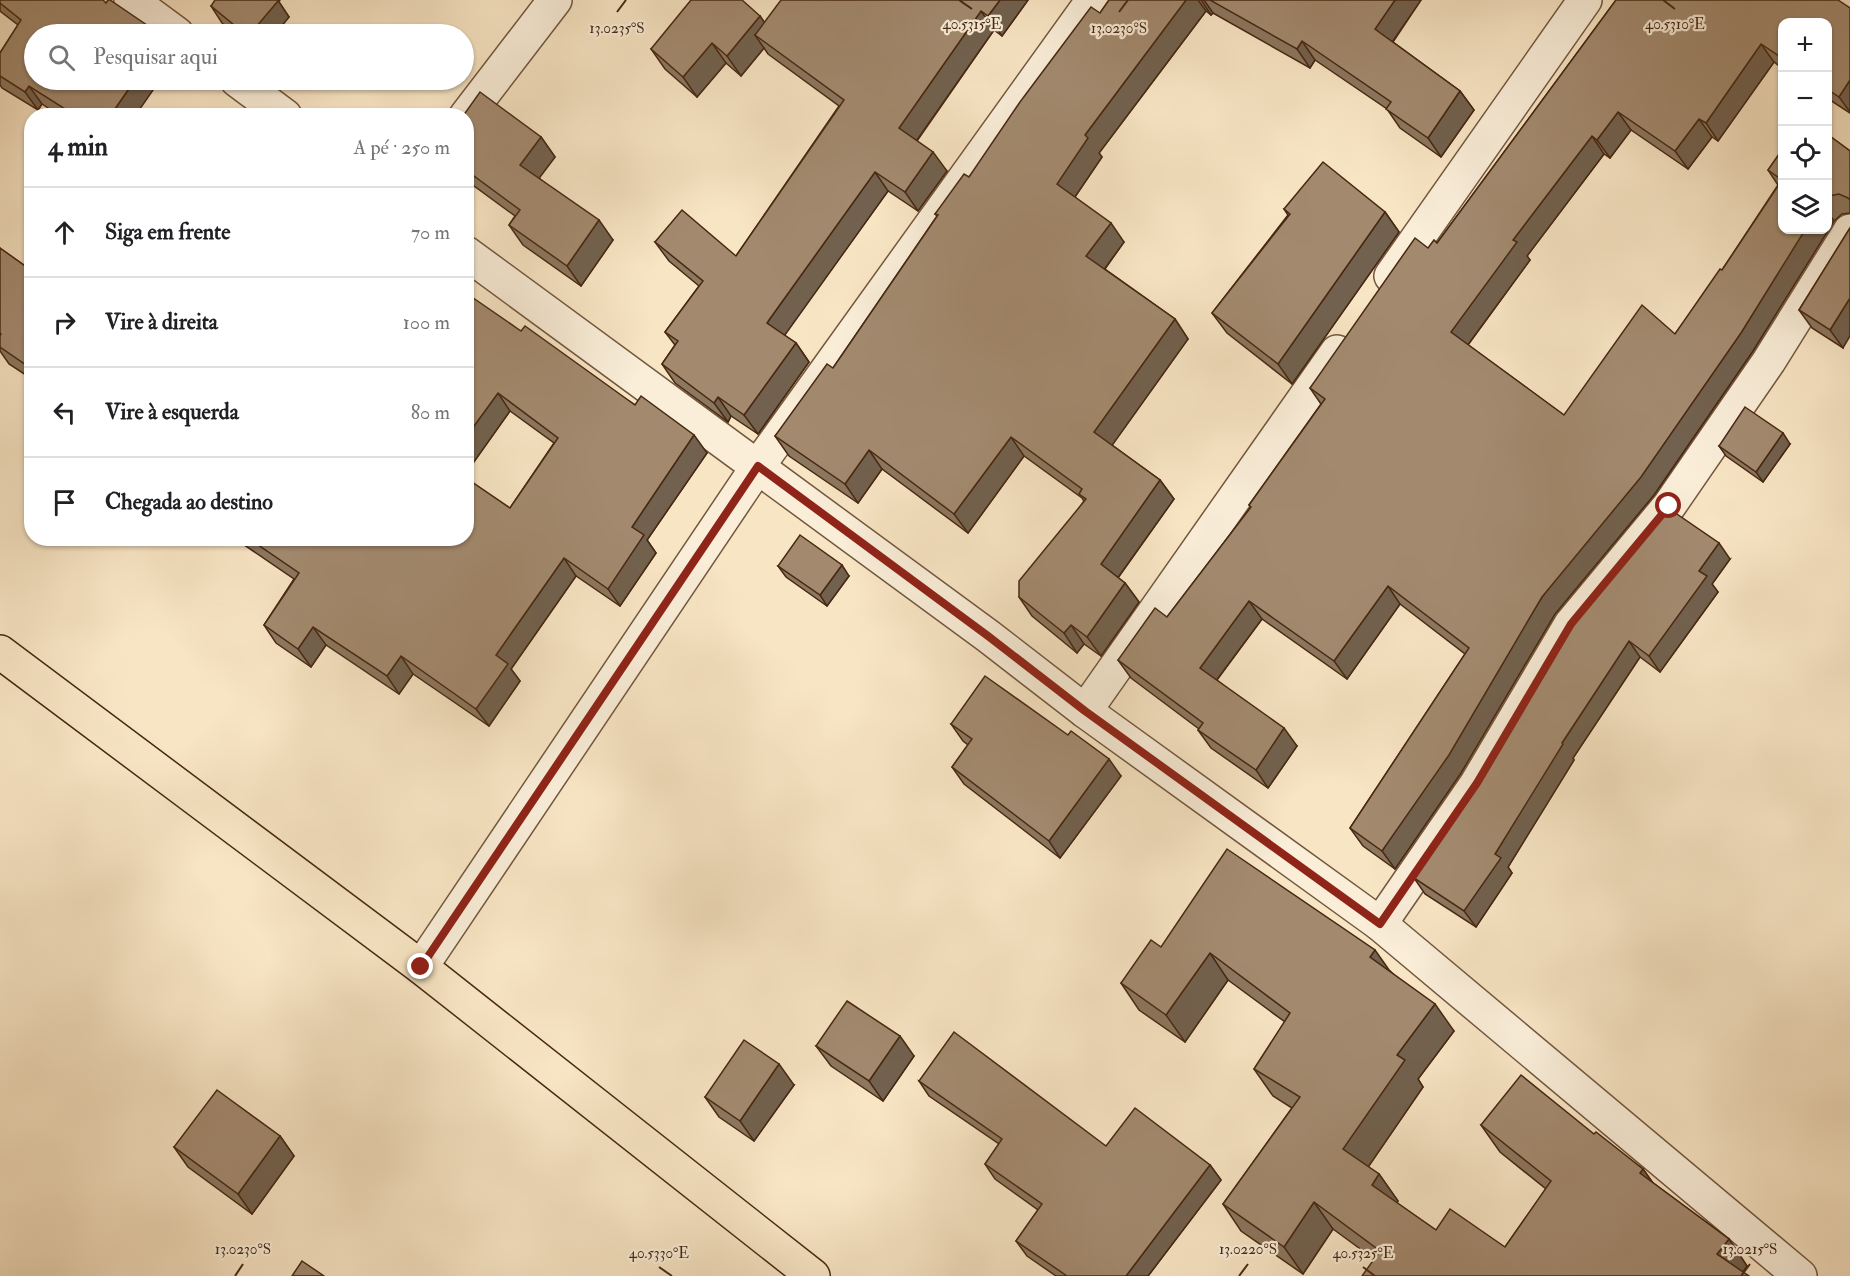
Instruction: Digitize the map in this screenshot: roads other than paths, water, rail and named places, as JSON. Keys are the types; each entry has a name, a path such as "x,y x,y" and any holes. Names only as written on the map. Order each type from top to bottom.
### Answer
{"highway":[{"path":"0,652 421,967 813,1276"}],"street":[{"path":"131,0 163,24"},
{"path":"472,108 555,0"},
{"path":"421,967 758,466 1093,0"},
{"path":"1372,303 1585,0"},
{"path":"250,90 274,108"},
{"path":"1380,924 1477,783 1571,624 1669,506 1769,361 1850,231"},
{"path":"474,259 979,629 1085,711 1380,924 1800,1276"},
{"path":"1085,711 1352,332"}]}
